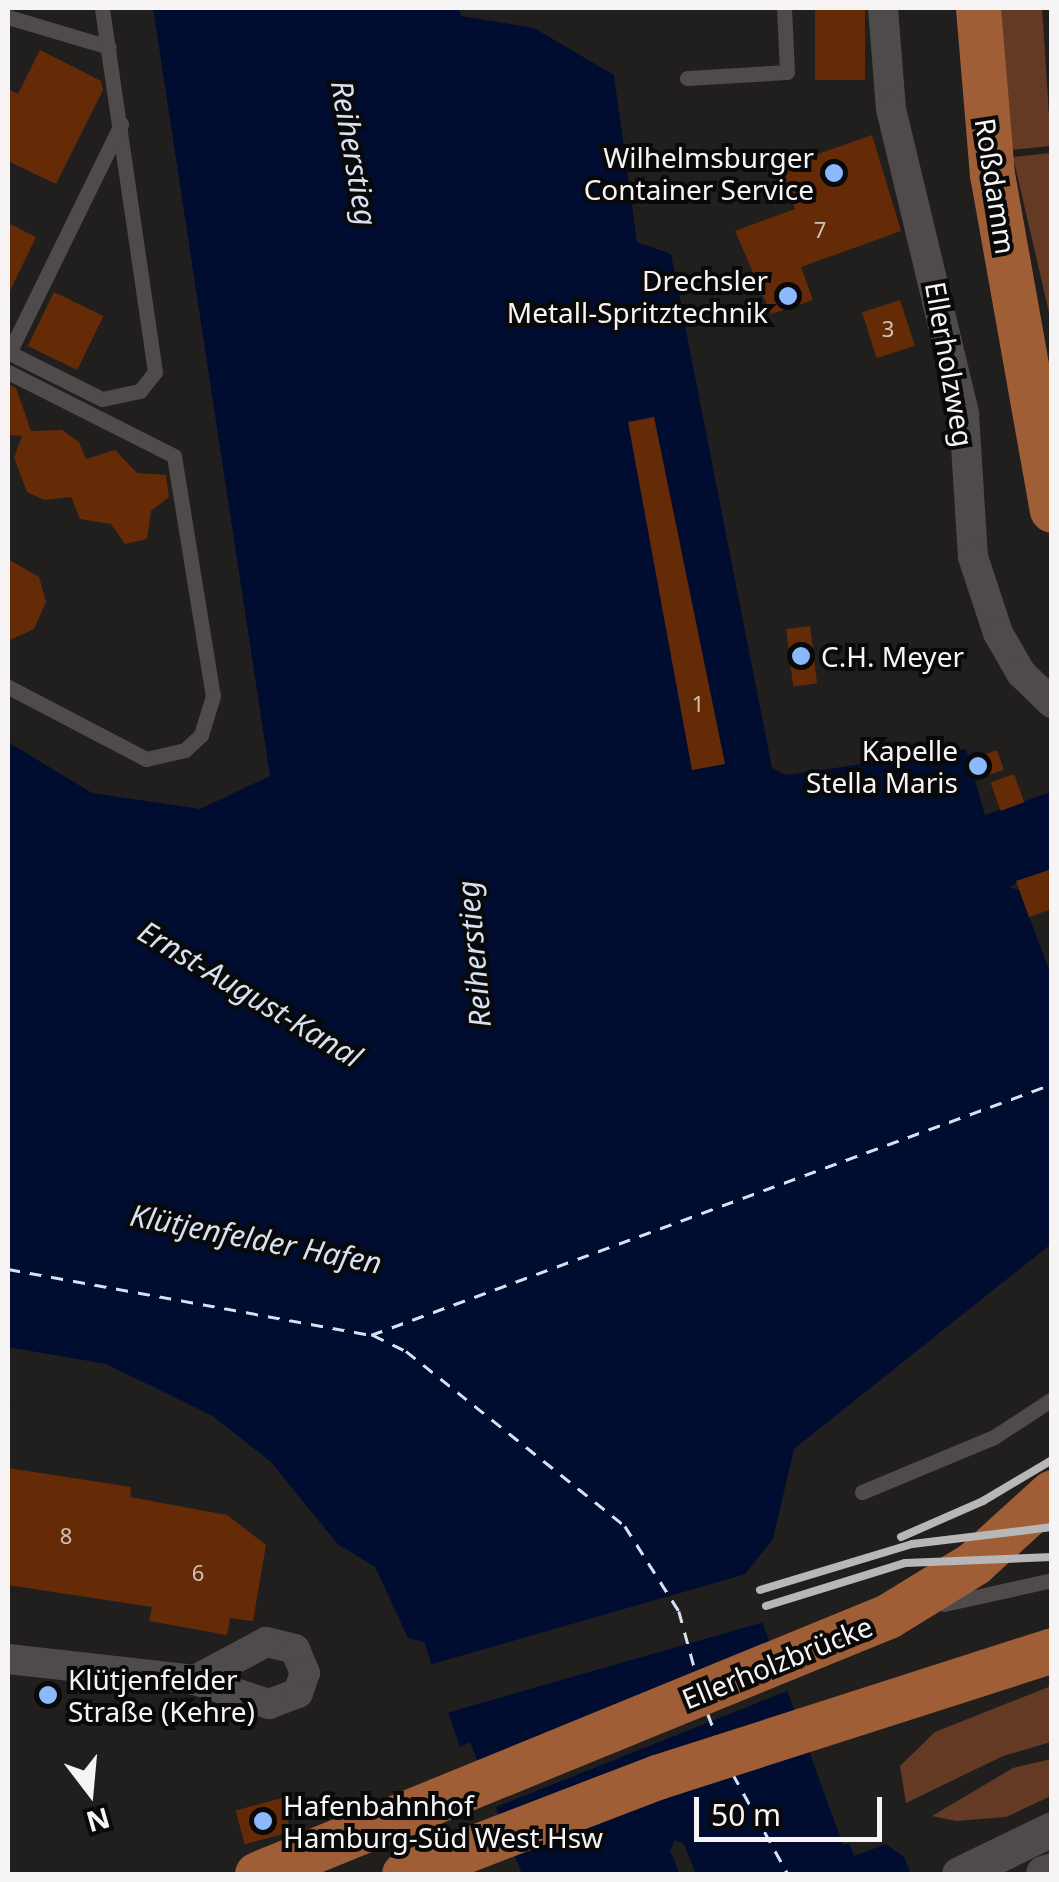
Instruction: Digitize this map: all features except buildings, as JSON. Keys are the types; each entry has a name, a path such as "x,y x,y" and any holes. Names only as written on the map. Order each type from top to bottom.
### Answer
{"main road":[{"name":"Roßdamm","path":"978,8 992,174 1039,362"},
{"path":"1039,362 1052,510"},
{"name":"Ellerholzbrücke","path":"257,1874 888,1616 974,1563 1052,1492"},
{"path":"404,1874 657,1777 1052,1650"}],"street":[{"name":"Ellerholzweg","path":"884,8 894,126 964,414 976,568 1012,660 1052,703"},
{"path":"8,1659 196,1680"},
{"path":"959,1874 1041,1834"},
{"path":"1043,1873 1052,1870"}],"lane":[{"path":"102,8 121,124 155,372 140,391 102,399 8,353 121,124"},
{"path":"687,78 787,72 784,8"},
{"path":"8,17 109,47"},
{"path":"8,372 174,456 213,696 202,735 184,750 146,759 8,687"},
{"path":"862,1492 994,1437 1052,1398"},
{"path":"851,1638 972,1593 1052,1580"},
{"path":"1041,1834 1043,1873"}],"shaded area":[{"path":"995,8 1042,8 1051,146 1011,150"},
{"path":"1050,153 1052,175 1051,321 1013,157"},
{"path":"1051,1686 1051,1742 1003,1756 906,1803 900,1766 935,1732"},
{"path":"1051,1759 1051,1796 1006,1817 956,1821 932,1816 1013,1768"}],"water":[{"path":"153,8 459,8 461,16 534,28 614,75 637,242 671,254 772,768 786,775 966,749 985,815 1051,792 1051,869 1009,887 1019,890 1051,975 1051,1244 794,1449 773,1539 745,1574 843,1845 849,1843 854,1856 886,1844 904,1857 911,1874 696,1874 684,1844 675,1840 670,1851 680,1874 522,1874 470,1742 460,1747 424,1642 408,1638 375,1567 194,1456 98,1414 8,1397 8,742 92,793 200,809 270,776"}],"pier":[{"path":"8,1347 106,1364 211,1415 270,1461 345,1553 137,1434 75,1412 8,1402"},
{"path":"753,1572 767,1621 441,1714 427,1665"},
{"path":"786,1679 790,1690 491,1809 474,1765"}],"ferry route":[{"path":"8,1269 371,1335 1052,1084"},
{"path":"373,1335 406,1351 625,1526 679,1611 696,1673"},
{"path":"708,1714 716,1735"},
{"path":"733,1774 788,1874"}],"railway":[{"path":"901,1537 983,1501 1052,1460"},
{"path":"760,1590 912,1544 1052,1527"},
{"path":"766,1606 905,1563 1052,1557"}],"place":[{"name":"Wilhelmsburger Container Service","path":"834,173"},
{"name":"Drechsler Metall-Spritztechnik","path":"788,296"},
{"name":"C.H. Meyer","path":"801,656"},
{"name":"Kapelle Stella Maris","path":"978,766"},
{"name":"Klütjenfelder Straße (Kehre)","path":"48,1695"},
{"name":"Hafenbahnhof Hamburg-Süd West Hsw","path":"263,1821"}],"water label":[{"name":"Reiherstieg","path":"354,153"},
{"name":"Reiherstieg","path":"474,954"},
{"name":"Ernst-August-Kanal","path":"250,994"},
{"name":"Klütjenfelder Hafen","path":"256,1239"}]}
